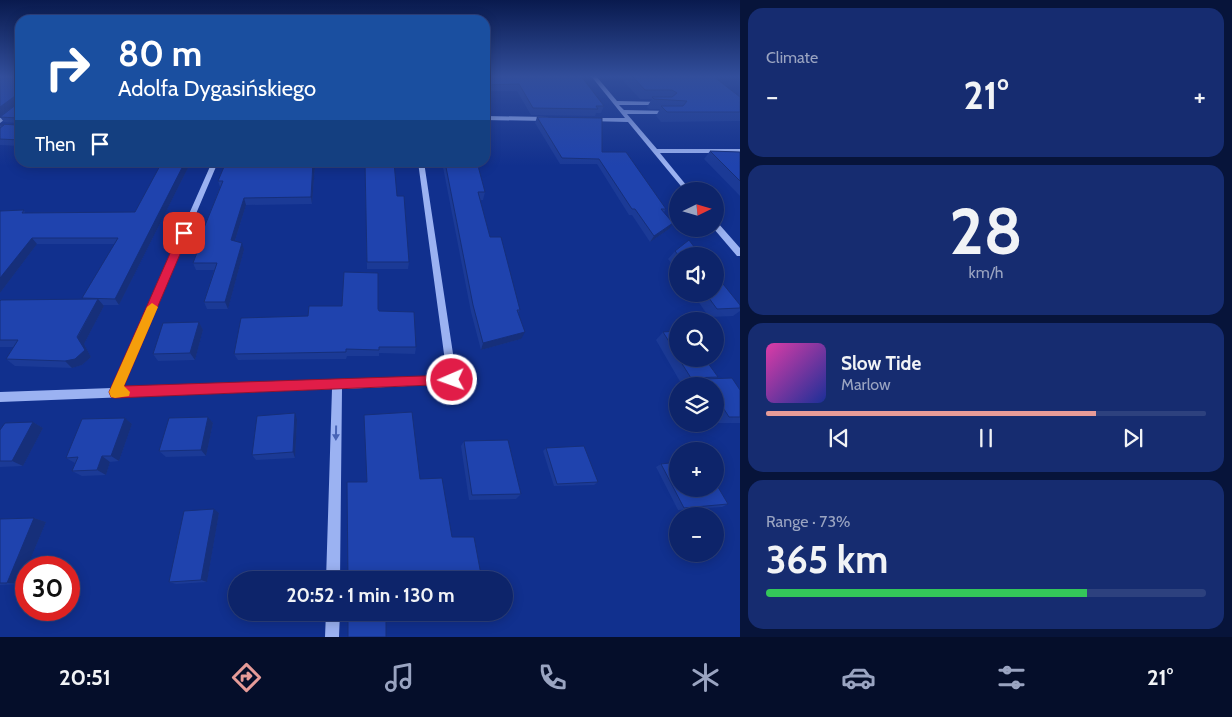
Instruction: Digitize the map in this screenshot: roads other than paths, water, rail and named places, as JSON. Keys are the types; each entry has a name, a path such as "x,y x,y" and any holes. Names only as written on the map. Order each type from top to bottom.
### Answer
{"street":[{"path":"616,106 681,182"},
{"path":"0,121 15,109"},
{"path":"622,112 677,112"},
{"path":"490,118 554,119"},
{"path":"583,120 628,120"},
{"path":"655,151 740,151"},
{"path":"115,392 213,167"},
{"path":"0,397 452,380 422,167"},
{"path":"724,235 740,254"},
{"path":"333,571 337,385"},
{"path":"332,637 333,621"}]}
